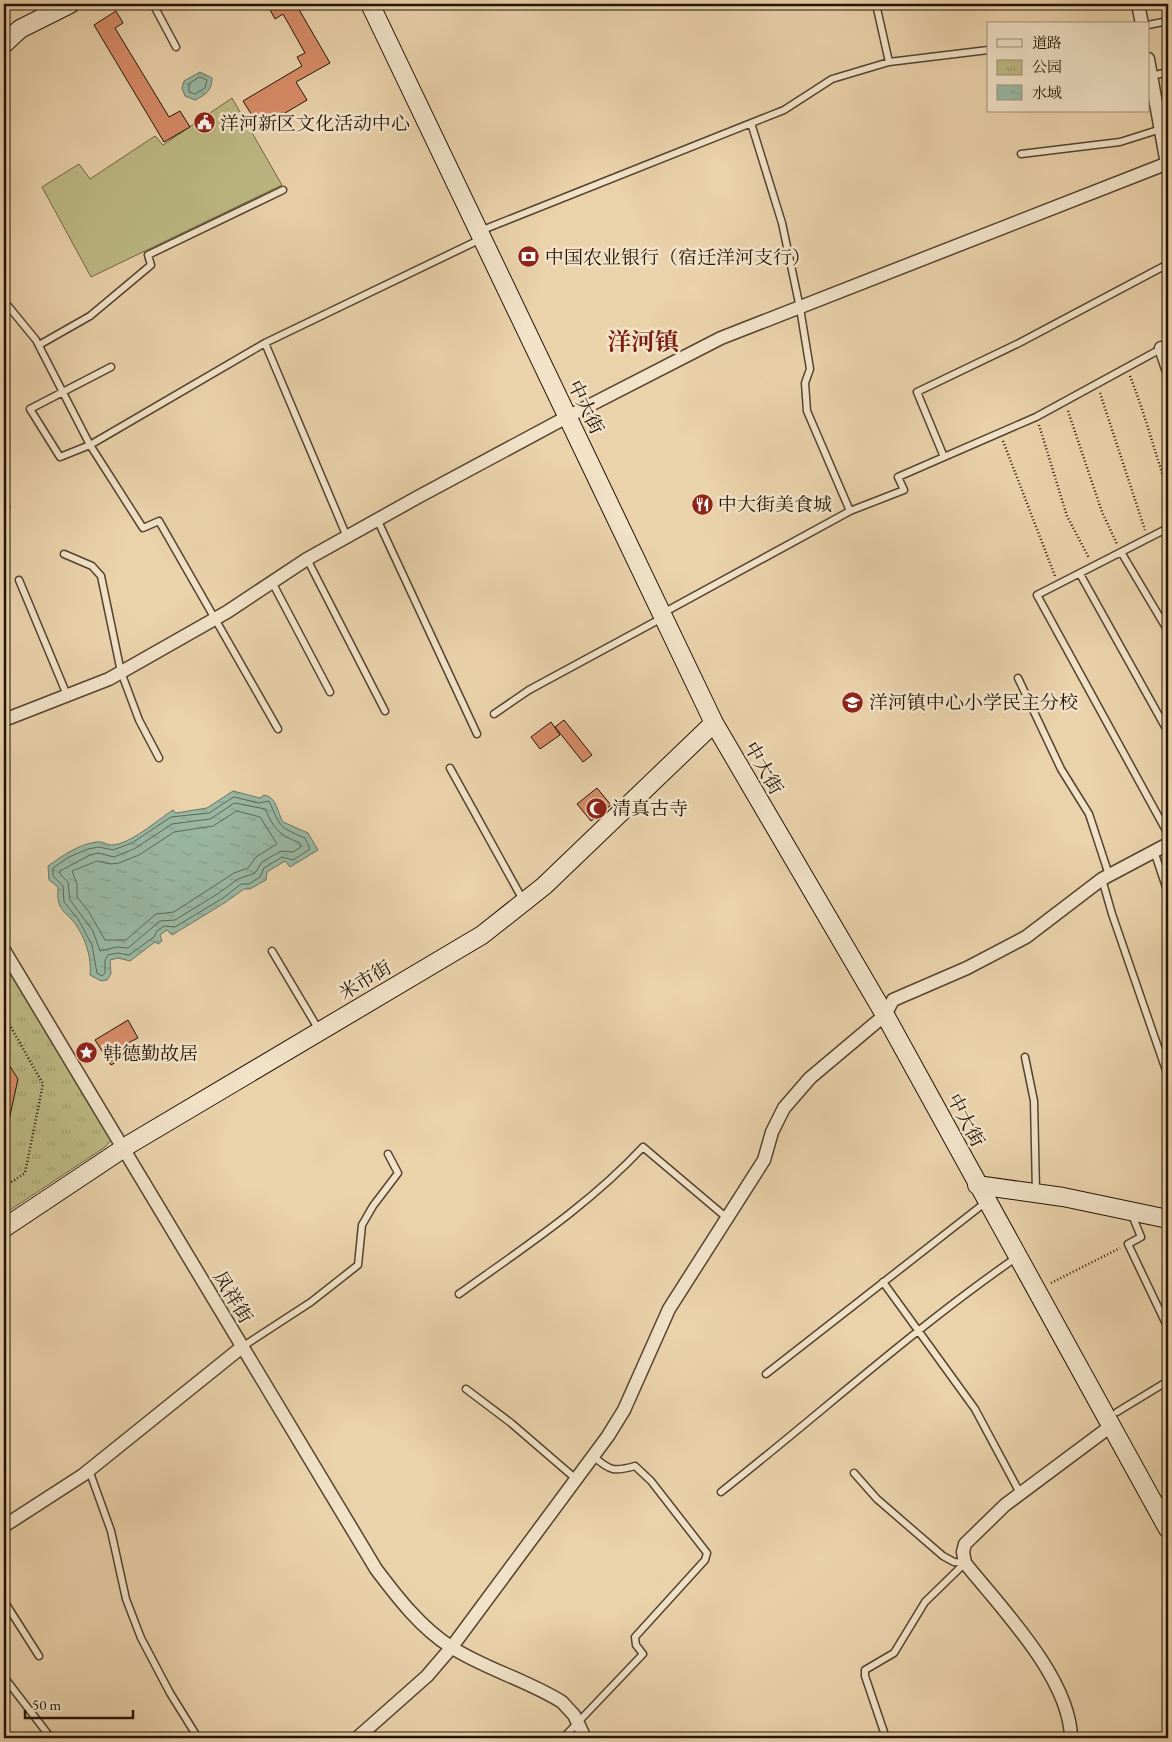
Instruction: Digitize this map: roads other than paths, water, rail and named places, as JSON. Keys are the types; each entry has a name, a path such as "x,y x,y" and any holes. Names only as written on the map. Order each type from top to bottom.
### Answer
{"street":[{"path":"4,44 20,29 70,4"},
{"name":"中大街","path":"370,4 714,723 885,1015 977,1185 1114,1419 1168,1529"},
{"path":"1138,4 1142,22"},
{"path":"4,720 121,672 216,618 307,559 347,536 567,417 721,338 1168,163 1151,78"},
{"path":"1165,346 1168,369"},
{"name":"米市街","path":"4,1228 122,1149 482,935 525,903 714,723"},
{"path":"357,1738 427,1676 451,1648 593,1456 624,1410 668,1309 764,1160 772,1132 784,1108 810,1078 885,1015 893,1000 967,968 1026,937 1106,877 1168,844"},
{"name":"凤祥街","path":"4,950 376,1569 402,1602 431,1632 451,1648 562,1702 577,1722 585,1738"},
{"path":"977,1185 1036,1193 1168,1219"},
{"path":"4,1526 89,1470 242,1347"},
{"path":"1071,1738 1067,1713 1046,1666 965,1562 963,1552 965,1544 1005,1504 1114,1419"}],"lane":[{"path":"153,4 176,47"},
{"path":"876,4 889,62"},
{"path":"1150,26 1168,21"},
{"path":"111,366 30,409 60,457 90,445 265,342 480,235 784,110 832,79 889,62 987,50"},
{"path":"1151,78 1168,72"},
{"path":"751,123 782,223 800,308 810,369 804,383 808,411 850,511"},
{"path":"1021,154 1120,142 1161,129"},
{"path":"39,345 90,316 151,265 148,255 283,190"},
{"path":"944,457 917,392 1017,344 1168,264"},
{"path":"4,301 39,345 90,445 143,528 159,521 278,729"},
{"path":"265,342 347,536"},
{"path":"494,714 529,690 850,511 904,490 898,477 1036,417 1165,346"},
{"path":"377,520 477,734"},
{"path":"1167,532 1121,552 1037,596 1168,834"},
{"path":"1121,552 1168,632"},
{"path":"64,554 92,566 101,576 121,672 139,720 159,758"},
{"path":"307,559 385,711"},
{"path":"1080,574 1168,732"},
{"path":"19,580 67,695"},
{"path":"272,582 330,692"},
{"path":"1018,678 1061,769 1089,814 1106,877 1115,924 1168,1076"},
{"path":"450,768 525,903"},
{"path":"1154,852 1168,893"},
{"path":"272,951 320,1032"},
{"path":"1025,1057 1034,1101 1036,1193"},
{"path":"459,1294 576,1210 616,1175 643,1147 728,1218"},
{"path":"242,1347 311,1302 358,1265 362,1225 372,1206 398,1173 388,1154"},
{"path":"766,1374 987,1201"},
{"path":"1131,1211 1141,1237 1128,1244 1168,1328"},
{"path":"721,1492 918,1330 964,1294 1018,1257"},
{"path":"883,1282 975,1409 1020,1493"},
{"path":"1114,1419 1168,1381"},
{"path":"466,1389 511,1423 576,1479"},
{"path":"563,1738 643,1654 636,1645 635,1637 704,1560 707,1553 651,1481 635,1466 616,1471 606,1467 593,1456"},
{"path":"89,1470 111,1531 126,1599 141,1638 170,1693 198,1738"},
{"path":"854,1472 878,1499 943,1556 954,1562 965,1562"},
{"path":"886,1738 865,1676 865,1670 894,1653 925,1602 965,1562"},
{"path":"4,1601 39,1656"},
{"path":"4,1677 51,1738"}],"water":[{"path":"200,72 212,78 212,82 207,92 195,100 185,96 182,88 184,81"},
{"path":"233,791 260,798 264,795 268,796 274,802 283,822 308,833 318,850 290,867 285,861 267,872 266,880 250,889 244,889 172,935 167,930 160,935 162,941 158,944 155,942 130,961 118,958 110,960 111,974 107,980 101,981 90,975 89,954 84,941 74,922 60,906 58,887 49,880 48,866 77,848 90,843 99,842 112,845 127,841 173,810 176,813 207,808"}],"place":[{"name":"洋河新区文化活动中心","path":"204,123"},
{"name":"中国农业银行（宿迁洋河支行）","path":"529,257"},
{"name":"中大街美食城","path":"702,504"},
{"name":"洋河镇中心小学民主分校","path":"853,702"},
{"name":"清真古寺","path":"596,808"},
{"name":"韩德勤故居","path":"87,1053"}],"district":[{"name":"洋河镇","path":"643,341"}]}
